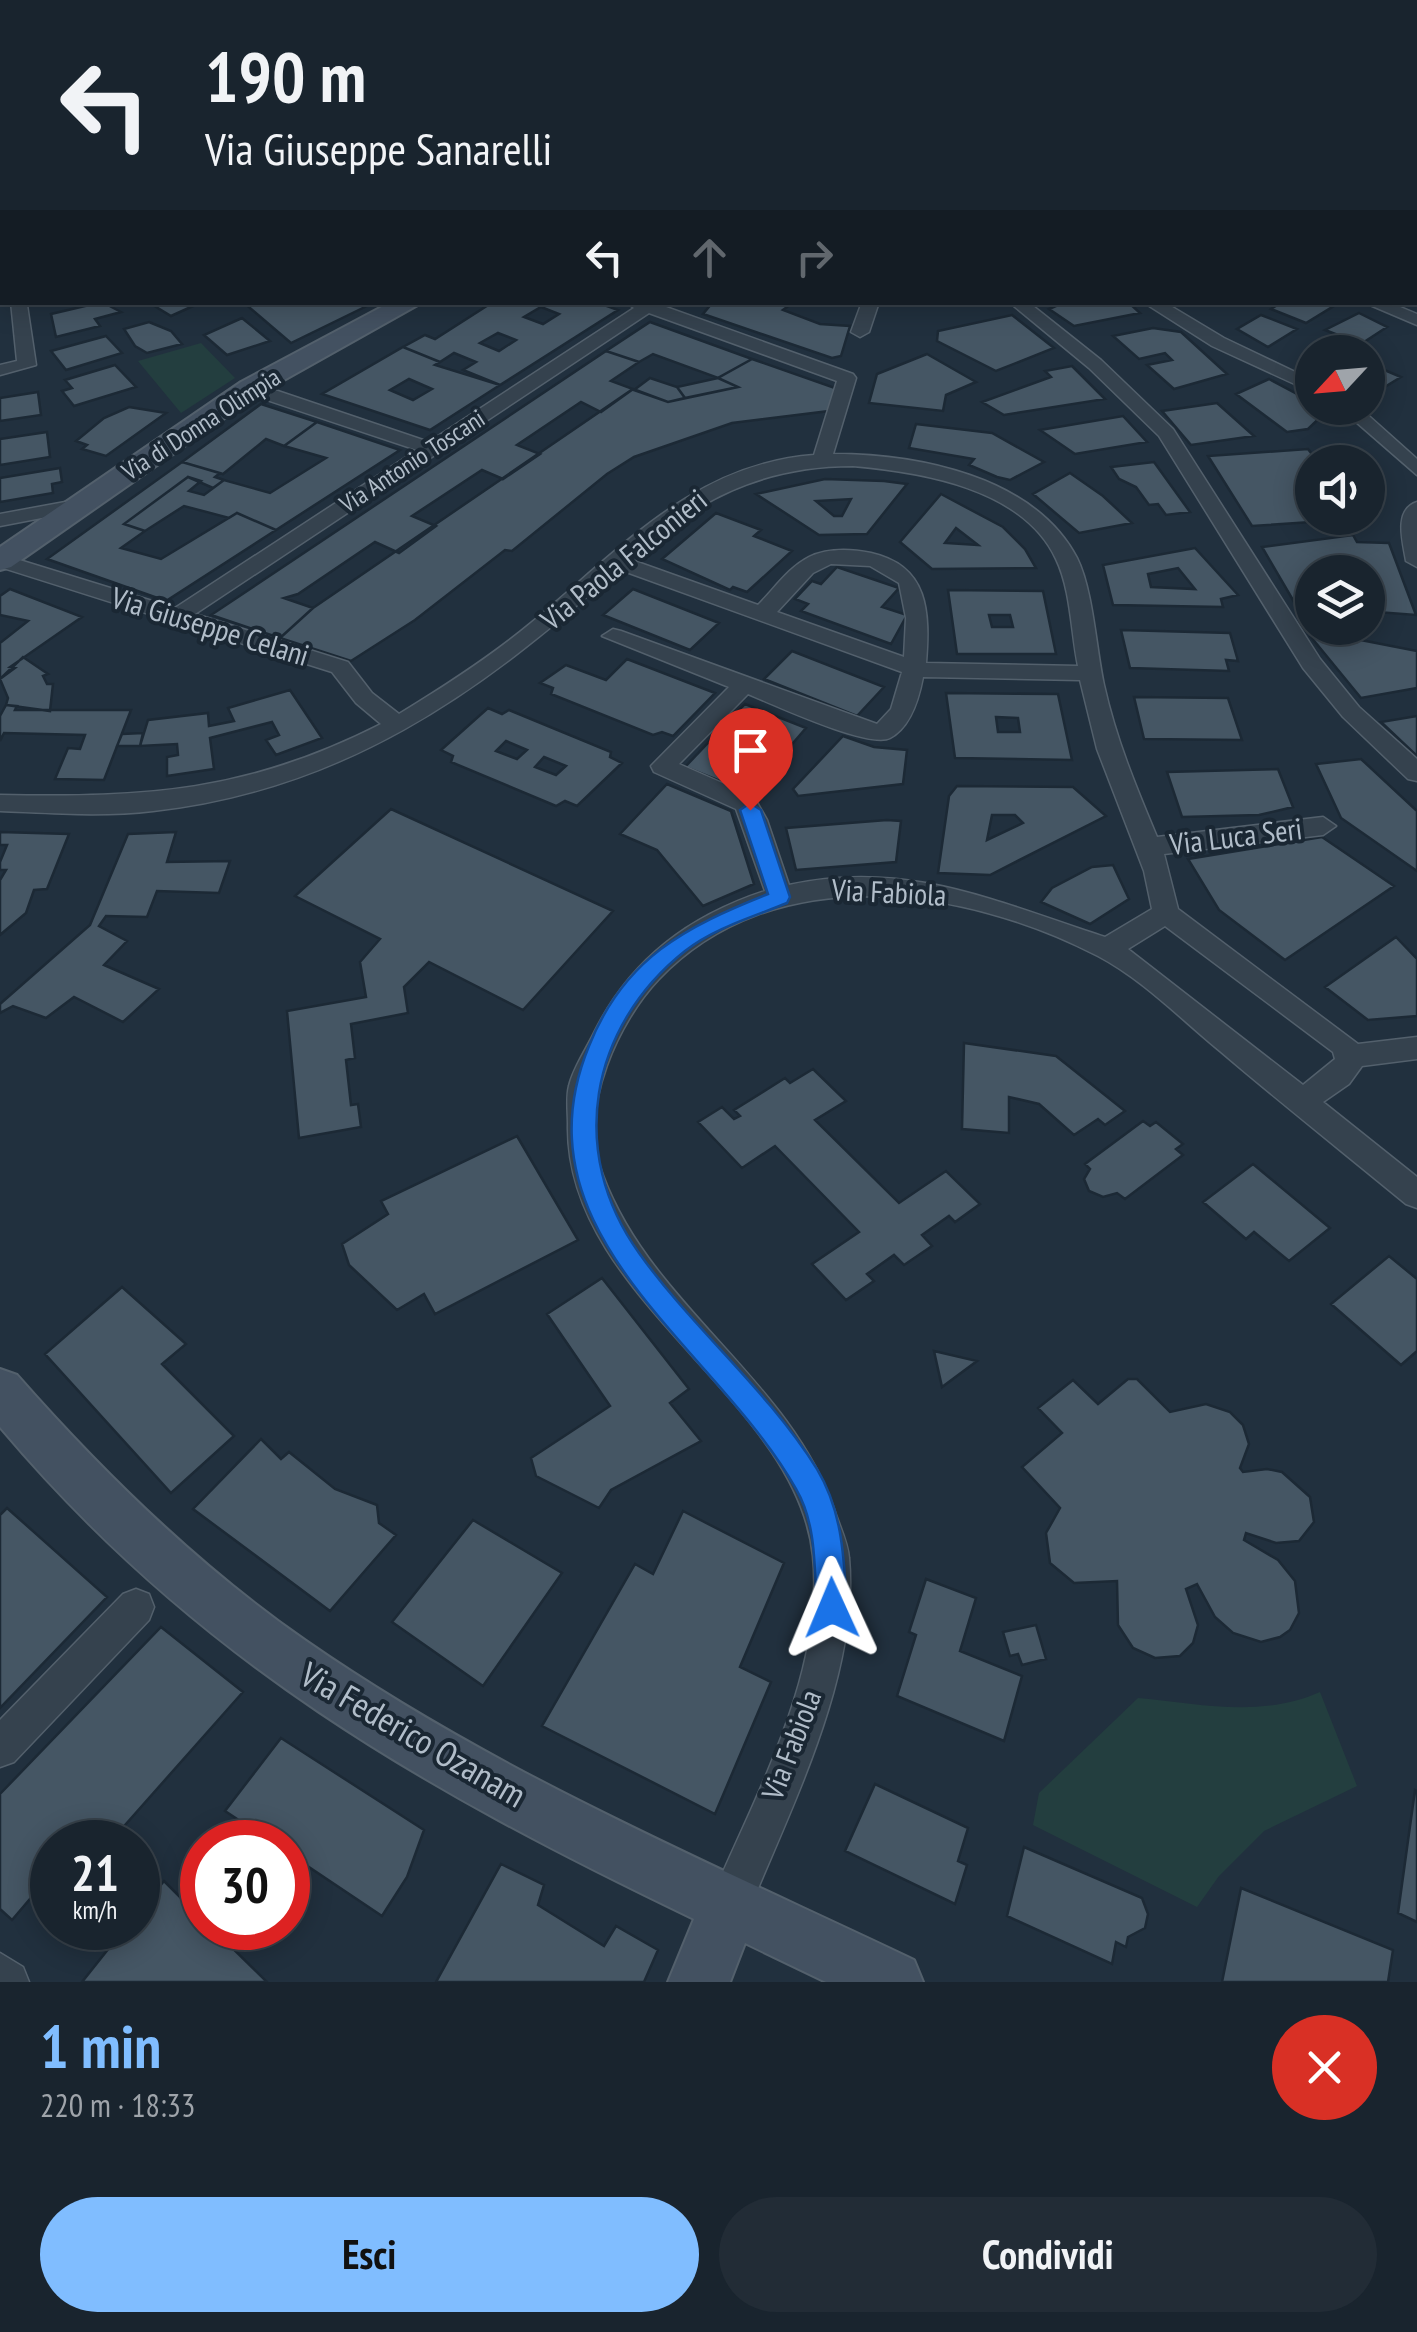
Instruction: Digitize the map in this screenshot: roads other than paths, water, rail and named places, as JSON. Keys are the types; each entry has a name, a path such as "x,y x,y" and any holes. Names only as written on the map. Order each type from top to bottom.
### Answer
{"street":[{"path":"0,370 27,365 16,305"},
{"name":"Via di Donna Olimpia","path":"0,561 250,388 404,305"},
{"path":"640,305 685,310 847,378 822,460"},
{"name":"Via Antonio Toscani","path":"178,616 640,305"},
{"path":"860,332 870,305"},
{"path":"1022,305 1095,364 1166,433 1311,663 1350,712 1417,774"},
{"path":"1156,305 1218,342 1295,379"},
{"path":"1379,305 1417,320"},
{"path":"250,388 430,448"},
{"path":"1368,425 1417,469"},
{"name":"Via Paola Falconieri","path":"0,803 117,806 220,793 314,767 399,726 494,664 678,509 718,485 751,472 822,460 881,462 942,474 996,495 1033,519 1068,562 1090,673 1122,790 1148,847 1166,913"},
{"path":"0,520 76,506"},
{"path":"1417,508 1410,528 1417,562"},
{"path":"613,636 881,733 892,727 917,670 912,591 902,575 884,564 858,557 823,559 810,565 763,613"},
{"name":"Via Giuseppe Celani","path":"0,561 340,668 364,698 399,726"},
{"path":"618,562 917,670 1090,673"},
{"path":"746,684 663,766 744,803 755,820 780,897"},
{"name":"Via Luca Seri","path":"1148,847 1324,826"},
{"name":"Via Fabiola","path":"731,1902 828,1644 834,1581 826,1527 800,1467 653,1292 610,1232 587,1168 582,1113 586,1082 600,1043 640,980 677,945 702,929 780,897 862,887 932,891 995,904 1108,948 1417,1195"},
{"path":"1108,948 1166,913 1344,1046 1351,1056"},
{"path":"1351,1056 1417,1048"},
{"path":"1302,1102 1344,1071 1351,1056"},
{"name":"Via Federico Ozanam","path":"0,1392 104,1505 294,1666 497,1788 892,1982"},
{"path":"0,1748 136,1607"},
{"path":"699,1982 731,1902"},
{"path":"0,1974 8,1982"}]}
